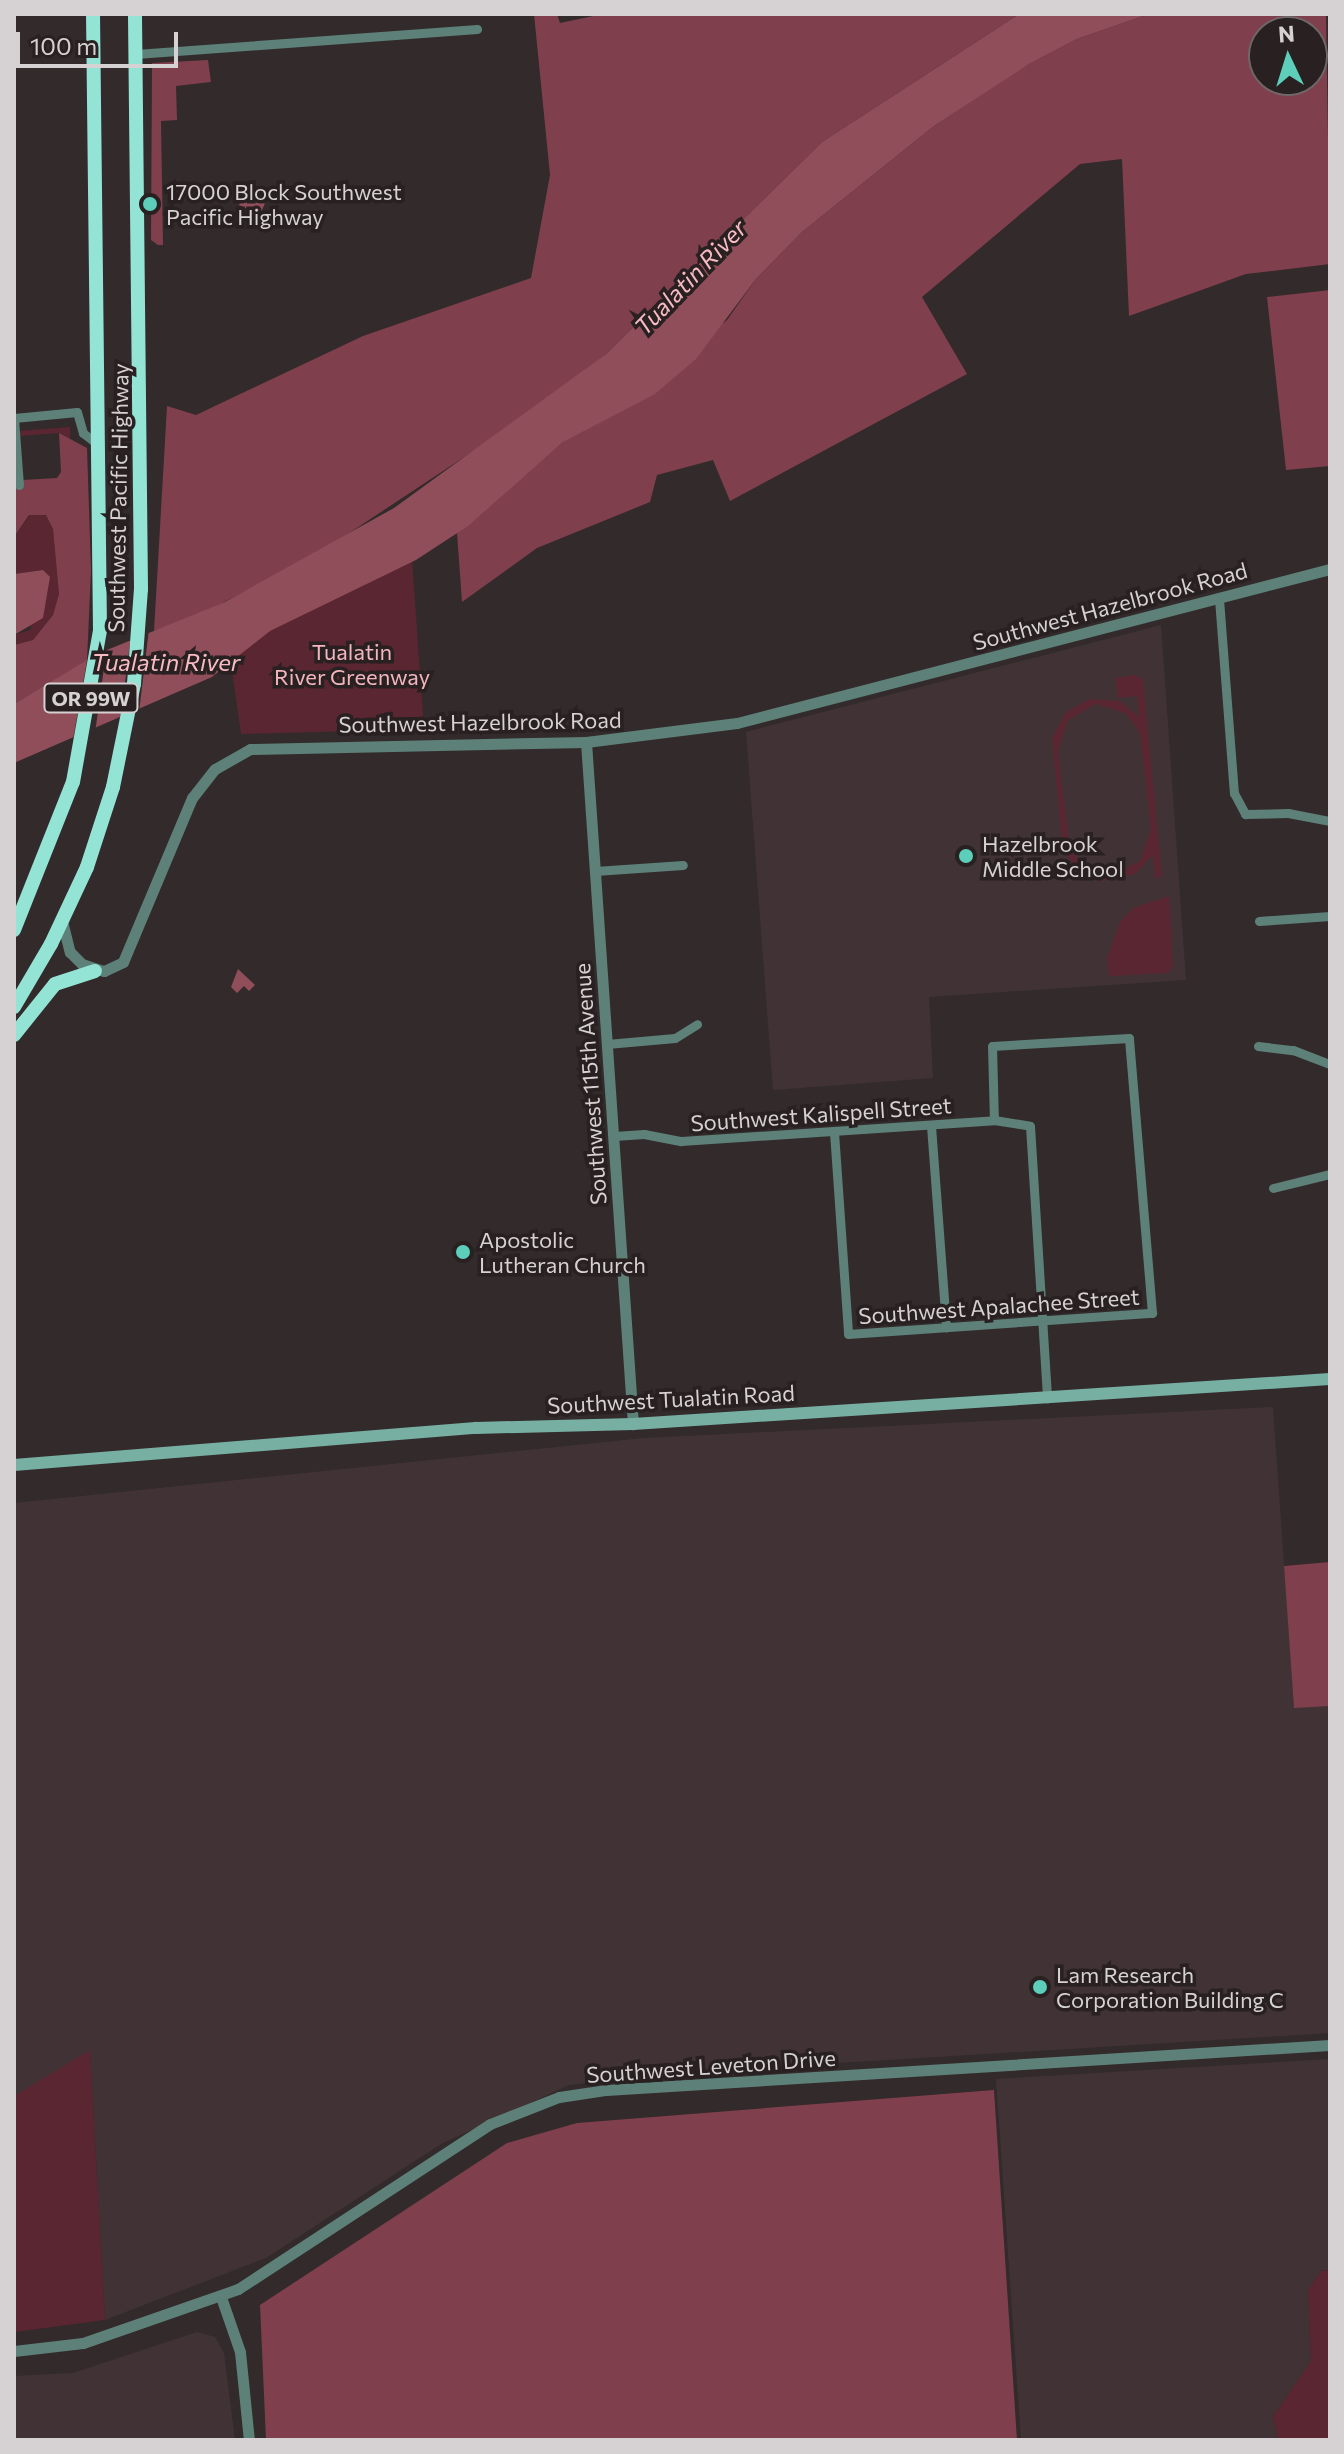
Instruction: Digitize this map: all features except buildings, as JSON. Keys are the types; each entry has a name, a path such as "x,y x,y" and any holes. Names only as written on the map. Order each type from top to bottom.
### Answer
{"highway":[{"name":"Southwest Pacific Highway","path":"14,930 60,821 92,692 101,572 93,14"},
{"name":"Southwest Pacific Highway","path":"14,1007 62,921 113,787 134,684 141,563 135,14"},
{"path":"14,1035 55,984 95,971"}],"main road":[{"name":"Southwest Tualatin Road","path":"14,1465 476,1428 633,1424 1330,1379"}],"street":[{"path":"136,54 477,29"},
{"path":"19,485 14,418 77,412 83,433 99,445"},
{"name":"Southwest Hazelbrook Road","path":"95,971 118,967 128,955 192,798 232,757 278,746 586,742 761,718 1330,569"},
{"path":"1219,599 1234,793 1245,814 1288,813 1330,821"},
{"name":"Southwest 115th Avenue","path":"586,742 633,1424"},
{"path":"595,871 683,865"},
{"path":"1259,921 1330,916"},
{"path":"62,921 70,952 95,971"},
{"path":"607,1044 675,1038 697,1024"},
{"name":"Southwest Apalachee Street","path":"834,1132 848,1334 1152,1313 1129,1038 992,1046 994,1120"},
{"path":"1258,1046 1293,1050 1330,1064"},
{"name":"Southwest Kalispell Street","path":"614,1136 644,1134 681,1141 994,1120 1030,1126 1043,1321"},
{"path":"931,1126 946,1327"},
{"path":"1273,1188 1330,1174"},
{"path":"1043,1321 1047,1398"},
{"name":"Southwest Leveton Drive","path":"14,2351 83,2343 221,2297 282,2265 490,2124 559,2097 606,2090 1330,2045"},
{"path":"221,2297 240,2352 249,2440"}],"shaded area":[{"path":"534,14 557,14 560,23 603,14 1019,14 822,142 606,354 517,422 316,555 197,616 154,631 167,406 196,415 363,336 531,278 550,175"},
{"path":"1149,14 1326,14 1248,16 1248,96 1327,96 1330,264 1246,274 1129,316 1122,159 1080,164 922,297 967,374 730,501 713,460 657,475 650,502 537,548 462,602 457,533 563,442 727,320 756,279 802,232 934,126 1025,66 1077,39"},
{"path":"208,60 211,82 176,86 177,120 161,121 163,245 158,245 151,240 152,63"},
{"path":"1330,290 1330,466 1286,470 1267,297"},
{"path":"59,433 87,448 91,570 87,661 14,704 14,645 33,640 53,615 59,594 53,529 46,515 29,515 14,537 14,488 22,487 22,480 57,478 61,472"},
{"name":"Hazelbrook Middle School","path":"1161,625 1186,980 929,997 933,1078 773,1090 746,732"},
{"path":"1273,1407 1294,1707 1330,1706 1330,2033 674,2073 569,2085 441,2144 266,2258 105,2320 90,2051 14,2096 14,1503 644,1438"},
{"path":"1330,1562 1330,1706 1294,1708 1284,1566"},
{"path":"1330,2059 1330,2270 1322,2270 1308,2290 1311,2361 1273,2416 1278,2440 1021,2440 996,2079"},
{"path":"994,2090 1017,2440 266,2440 260,2305 507,2143 577,2123"},
{"path":"197,2332 215,2337 224,2353 235,2440 14,2440 14,2376 73,2373"}],"green space":[{"path":"70,427 70,439 59,433 19,436 18,431"},
{"path":"30,515 46,515 53,529 59,594 53,615 33,640 14,645 14,635 30,630 43,570 14,574 14,537"},
{"name":"Tualatin River Greenway","path":"412,559 424,729 241,734 228,642"},
{"path":"1135,675 1143,679 1162,877 1155,878 1153,855 1135,874 1102,881 1080,873 1063,851 1052,738 1066,712 1090,699 1120,701 1139,717 1137,696 1118,698 1115,678","holes":["1096,704 1125,713 1140,733 1151,829 1140,861 1112,875 1089,871 1070,850 1058,751 1068,720"]},
{"path":"1169,896 1173,967 1168,973 1109,976 1107,958 1120,922 1133,908"},
{"path":"90,2050 105,2320 14,2332 14,2096"},
{"path":"1322,2270 1330,2271 1330,2440 1278,2440 1273,2416 1311,2361 1308,2290"}],"water":[{"name":"Tualatin River","path":"1019,14 1149,14 1077,39 1029,64 934,126 802,232 756,279 696,359 655,394 563,442 468,526 416,560 270,631 212,677 14,763 14,704 97,654 225,602 394,508 606,354 822,142"},
{"path":"244,194 265,204 260,215 239,205"},
{"path":"43,570 50,577 43,618 14,635 14,574"},
{"path":"238,969 255,985 249,991 244,986 237,993 231,987"}],"pier":[{"path":"149,629 139,712 120,721 131,636"},
{"path":"107,646 95,733 72,745 88,655"}],"place":[{"name":"17000 Block Southwest Pacific Highway","path":"150,204"},
{"name":"Hazelbrook Middle School","path":"966,856"},
{"name":"Apostolic Lutheran Church","path":"463,1252"},
{"name":"Lam Research Corporation Building C","path":"1040,1987"}]}
